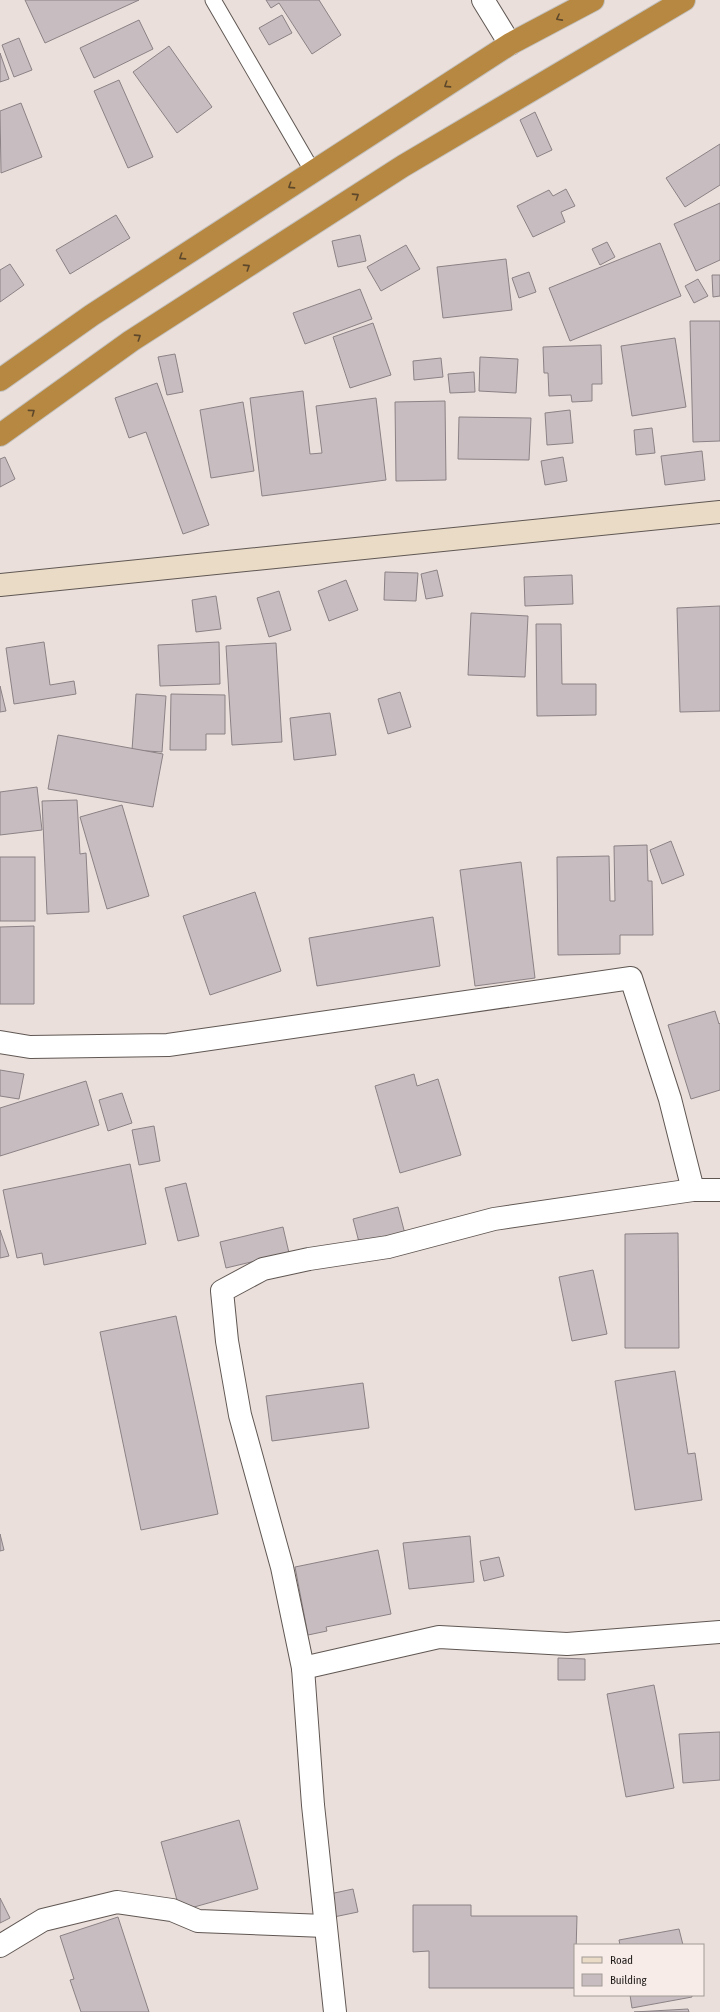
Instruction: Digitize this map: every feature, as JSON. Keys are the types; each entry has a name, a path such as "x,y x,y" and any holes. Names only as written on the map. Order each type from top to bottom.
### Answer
{"highway":[{"path":"0,380 92,315 510,44 593,0"},
{"path":"0,435 131,341 403,166 684,0"}],"street":[{"path":"483,0 510,44"},
{"path":"0,585 720,512"},
{"path":"0,1042 30,1047 168,1045 631,978 670,1099 693,1190"},
{"path":"335,2012 313,1806 303,1668 282,1567 240,1415 227,1341 222,1291 263,1269 309,1259 388,1247 494,1219 693,1190 720,1190"},
{"path":"303,1668 439,1637 567,1644 720,1632"},
{"path":"0,1946 43,1920 117,1902 172,1910 198,1921 325,1926"}],"lane":[{"path":"213,0 313,172"}],"building":[{"path":"25,0 139,0 45,43"},
{"path":"266,0 319,0 341,35 312,54 279,3 271,8"},
{"path":"282,15 292,33 269,45 259,28"},
{"path":"139,20 153,49 94,78 80,48"},
{"path":"19,38 32,70 14,77 2,45"},
{"path":"169,46 212,107 177,133 133,72"},
{"path":"0,53 9,79 0,82"},
{"path":"119,80 153,157 128,168 94,91"},
{"path":"21,103 42,157 1,173 0,111"},
{"path":"535,112 552,150 537,157 520,120"},
{"path":"720,144 720,185 685,207 666,178"},
{"path":"566,189 575,206 561,212 565,222 533,237 517,206 549,190 553,196"},
{"path":"720,203 720,260 696,271 674,224"},
{"path":"116,215 130,238 70,274 56,250"},
{"path":"360,235 366,261 338,267 332,241"},
{"path":"607,242 615,257 600,265 592,249"},
{"path":"660,243 681,296 570,341 549,288"},
{"path":"406,245 420,269 381,291 367,267"},
{"path":"506,259 512,310 443,318 437,267"},
{"path":"10,264 24,285 0,302 0,270"},
{"path":"529,272 536,292 519,298 512,278"},
{"path":"712,275 720,275 720,296 713,297"},
{"path":"698,279 708,296 694,303 685,286"},
{"path":"360,289 372,319 305,344 293,313"},
{"path":"690,321 720,321 720,441 693,442"},
{"path":"373,323 391,375 350,388 333,337"},
{"path":"675,338 686,407 632,416 621,346"},
{"path":"601,345 602,384 592,384 592,401 572,402 571,395 549,396 548,373 544,373 543,347"},
{"path":"175,354 183,392 167,395 158,357"},
{"path":"480,357 518,359 516,393 479,391"},
{"path":"441,358 443,377 414,380 413,361"},
{"path":"474,372 475,392 450,393 448,374"},
{"path":"157,383 209,525 183,534 146,432 129,438 115,398"},
{"path":"303,391 310,454 322,453 316,406 376,398 386,480 262,496 250,398"},
{"path":"445,401 446,480 396,481 395,402"},
{"path":"243,402 254,471 211,478 200,410"},
{"path":"570,410 573,443 547,445 545,413"},
{"path":"459,417 531,418 529,460 458,459"},
{"path":"652,428 655,453 636,455 634,430"},
{"path":"702,451 705,480 665,485 661,456"},
{"path":"5,457 15,479 0,487 0,459"},
{"path":"563,457 567,481 545,485 541,461"},
{"path":"437,570 443,596 426,599 421,574"},
{"path":"385,572 418,573 416,601 384,600"},
{"path":"572,575 573,604 525,606 524,577"},
{"path":"346,580 358,610 329,621 318,591"},
{"path":"279,591 291,630 269,637 257,598"},
{"path":"216,596 221,629 196,632 192,600"},
{"path":"720,606 720,711 680,712 677,608"},
{"path":"471,613 528,616 525,677 468,675"},
{"path":"536,624 561,624 562,684 596,684 596,715 537,716"},
{"path":"44,642 50,685 74,681 76,694 14,704 6,648"},
{"path":"219,642 220,684 160,686 158,645"},
{"path":"276,643 282,742 232,745 226,646"},
{"path":"0,686 6,711 0,712"},
{"path":"400,692 411,727 388,734 378,699"},
{"path":"136,694 166,696 162,752 132,750"},
{"path":"171,694 225,695 225,734 206,734 206,750 170,750"},
{"path":"330,713 336,755 294,760 290,718"},
{"path":"58,735 163,754 153,807 48,789"},
{"path":"37,787 42,830 0,835 0,792"},
{"path":"77,800 80,854 86,853 89,912 47,914 42,801"},
{"path":"122,805 149,896 107,909 80,817"},
{"path":"671,841 684,875 662,884 650,850"},
{"path":"647,845 648,881 652,881 653,935 620,935 620,954 558,955 557,857 609,856 610,901 615,901 614,846"},
{"path":"0,857 35,857 35,921 0,921"},
{"path":"521,862 535,978 475,986 460,870"},
{"path":"255,892 281,971 210,995 183,916"},
{"path":"433,917 440,966 317,986 309,938"},
{"path":"34,926 34,1004 0,1004 0,927"},
{"path":"715,1011 719,1024 720,1023 720,1090 691,1099 668,1025"},
{"path":"0,1070 24,1074 19,1099 0,1096"},
{"path":"414,1074 417,1086 438,1079 461,1155 400,1173 375,1086"},
{"path":"86,1081 99,1125 0,1156 0,1108"},
{"path":"122,1093 132,1123 108,1131 99,1100"},
{"path":"154,1126 160,1161 139,1165 132,1130"},
{"path":"130,1164 146,1244 44,1265 42,1253 17,1258 3,1190"},
{"path":"186,1183 199,1236 178,1241 165,1188"},
{"path":"398,1207 405,1234 360,1246 353,1219"},
{"path":"283,1227 289,1253 226,1268 220,1242"},
{"path":"0,1230 9,1256 0,1258"},
{"path":"678,1233 679,1348 625,1348 625,1234"},
{"path":"593,1270 607,1334 572,1341 559,1277"},
{"path":"176,1316 218,1514 141,1530 100,1332"},
{"path":"675,1371 688,1454 695,1453 702,1500 635,1510 615,1381"},
{"path":"363,1383 369,1428 272,1441 266,1396"},
{"path":"0,1534 4,1550 0,1551"},
{"path":"470,1536 474,1582 409,1589 403,1543"},
{"path":"378,1550 391,1614 326,1627 327,1631 308,1635 295,1567"},
{"path":"499,1557 504,1576 484,1581 480,1561"},
{"path":"558,1658 585,1659 585,1680 558,1680"},
{"path":"654,1685 674,1788 626,1797 607,1694"},
{"path":"720,1732 720,1780 683,1783 679,1734"},
{"path":"239,1820 258,1889 180,1911 161,1842"},
{"path":"353,1889 358,1912 329,1918 325,1895"},
{"path":"0,1898 10,1918 0,1923"},
{"path":"413,1905 471,1905 471,1916 577,1916 576,1944 574,1944 574,1988 429,1988 429,1951 413,1952"},
{"path":"118,1917 149,2012 81,2012 70,1980 74,1979 60,1936"},
{"path":"679,1929 683,1944 620,1944 619,1940"},
{"path":"630,1996 692,1996 692,1997 632,2008"},
{"path":"688,2009 689,2012 634,2012"}]}
